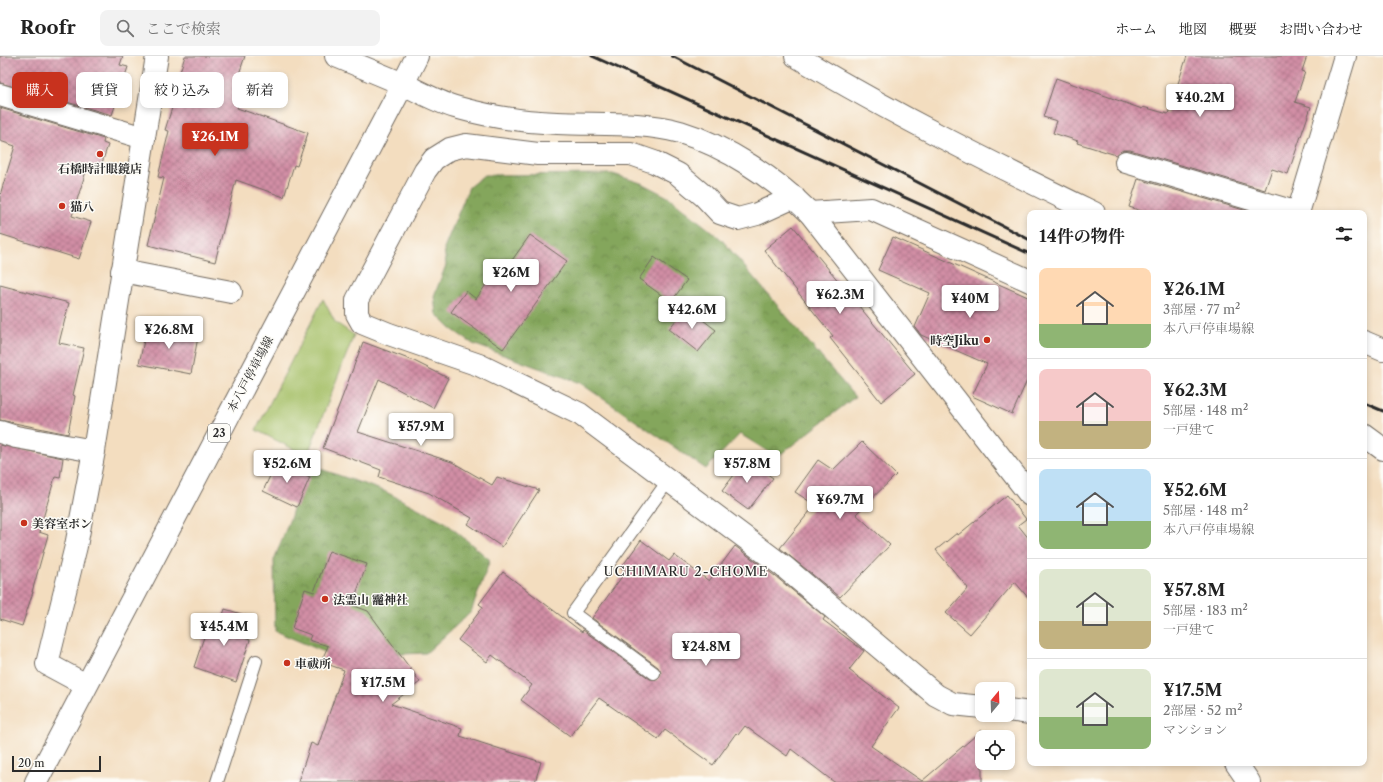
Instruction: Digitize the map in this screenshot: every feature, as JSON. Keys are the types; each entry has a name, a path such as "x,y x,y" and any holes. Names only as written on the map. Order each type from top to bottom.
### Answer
{"street":[{"path":"86,685 48,664 76,546 94,452 157,56"},
{"path":"336,56 455,107 506,117 556,123 629,124 680,132 732,154 794,197 810,213 1027,491"},
{"name":"本八戸停車場線","path":"36,782 417,56"},
{"path":"796,56 849,88 1028,181 1088,210"},
{"path":"1299,210 1345,56"},
{"path":"0,95 144,138"},
{"path":"794,197 757,214 738,219 720,213 704,196 678,174 654,162 631,154 538,154 466,145 450,149 434,159 425,171 358,300 356,314 362,323 478,365 580,414 783,566 936,695 953,704 975,706"},
{"path":"1126,162 1288,210"},
{"path":"810,213 870,210 1027,280"},
{"path":"122,271 231,292"},
{"path":"1367,343 1383,350"},
{"path":"0,432 16,437 94,452"},
{"path":"1367,437 1383,449"},
{"path":"1015,711 1027,713"},
{"path":"1238,766 1248,782"}],"lane":[{"path":"654,673 574,613 668,481"},
{"path":"217,782 256,661"}],"green space":[{"path":"613,174 641,183 670,198 721,239 855,397 777,457 740,434 706,469 580,383 473,344 450,328 436,314 434,296 446,265 444,248 469,187 484,175"},
{"path":"323,299 335,322 354,335 307,456 256,430"},
{"path":"312,466 384,491 445,522 490,560 471,612 426,653 402,654 373,645 336,657 275,631 274,560 291,516 296,497"}],"building":[{"path":"0,56 123,56 120,65 128,67 126,72 76,72 76,105 68,102 68,72 12,72 12,86 0,83"},
{"path":"185,56 245,56 240,72 232,72 232,108 237,108 308,133 297,166 294,165 284,197 236,180 215,262 148,245 164,178 158,177 169,131 165,130 172,108 224,108 224,72 180,72"},
{"path":"1187,56 1307,56 1302,71 1305,72 1295,102 1311,107 1288,174 1272,169 1265,190 1130,150 1123,150 1116,155 1077,143 1078,141 1053,133 1057,121 1043,117 1056,78 1142,109 1143,107 1168,114"},
{"path":"0,108 104,139 103,143 108,145 99,172 87,168 72,216 91,222 79,259 0,234 0,195 15,146 0,141"},
{"path":"88,108 114,108 112,115"},
{"path":"1138,179 1244,210 1138,210 1129,207"},
{"path":"793,226 915,374 881,402 830,338 833,336 764,250"},
{"path":"530,235 567,261 503,349 451,312 466,291 476,299 504,259 510,263"},
{"name":"時空Jiku","path":"893,237 1027,297 1027,381 1012,414 972,396 987,364 921,335 915,327 930,293 878,270"},
{"path":"654,257 687,280 671,302 639,279"},
{"path":"0,285 69,303 59,343 84,348 73,395 75,396 68,434 0,420"},
{"path":"686,307 716,330 698,352 669,329"},
{"path":"153,325 198,337 191,374 139,364 146,331 152,332"},
{"path":"363,342 414,361 448,378 433,408 379,379 358,432 452,462 492,485 497,477 539,490 502,547 468,524 472,518 429,493 379,477 381,470 323,448"},
{"path":"862,442 896,475 856,514 890,545 840,597 780,548 815,505 795,492 818,460 833,470"},
{"path":"0,445 63,458 60,478 55,477 39,532 48,535 33,592 22,626 0,619"},
{"path":"746,459 773,478 748,510 722,491"},
{"path":"277,461 310,477 297,507 263,491"},
{"path":"1007,495 1026,519 1018,525 1027,536 1027,596 1015,582 970,634 946,613 968,588 936,550 957,533 958,535"},
{"path":"641,540 669,561 674,555 709,581 735,546 775,576 825,617 823,620 864,651 849,670 899,708 871,746 922,781 975,736 975,770 982,770 982,782 834,782 791,749 787,756 745,726 738,735 736,733 713,765 665,730 658,739 599,698 570,736 521,700 532,685 492,655 487,662 458,640 483,607 479,604 503,572 582,632 583,630 650,679 657,680 661,673 658,667 592,618 626,571 621,568"},
{"path":"329,551 367,564 352,605 368,611 420,682 391,704 462,728 460,736 541,762 535,782 298,782 311,743 318,746 344,670 321,662 328,646 309,640 311,635 292,628 305,589 314,592"},
{"path":"225,609 248,616 241,637 250,640 236,682 194,667 208,625 218,629"}],"railway":[{"path":"592,56 1027,253"},
{"path":"672,56 1027,238"},
{"path":"1367,404 1383,411"}],"place":[{"name":"石橋時計眼鏡店","path":"100,154"},
{"name":"猫八","path":"62,206"},
{"name":"時空Jiku","path":"987,340"},
{"name":"美容室ボン","path":"24,523"},
{"name":"法霊山 龗神社","path":"325,599"},
{"name":"車祓所","path":"287,663"}],"district":[{"name":"UCHIMARU 2-CHOME","path":"686,571"}]}
